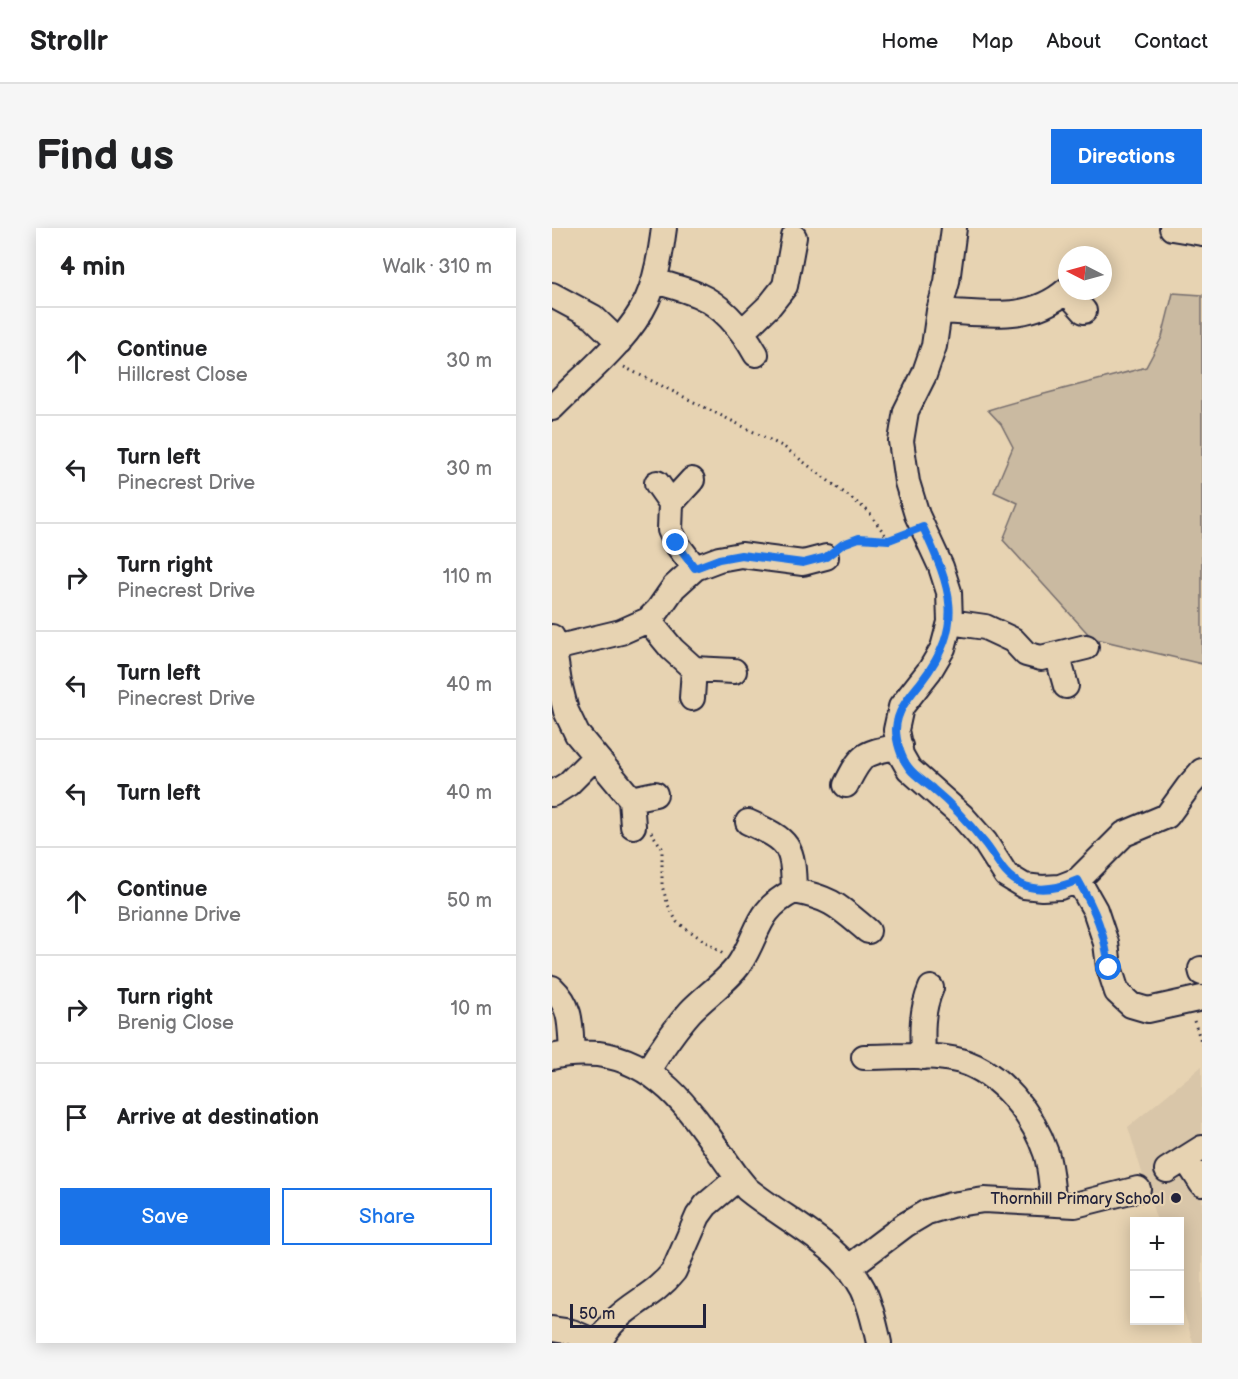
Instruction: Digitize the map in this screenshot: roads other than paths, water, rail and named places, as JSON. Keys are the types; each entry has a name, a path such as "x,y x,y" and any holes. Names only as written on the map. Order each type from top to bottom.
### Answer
{"street":[{"path":"552,408 611,350 638,316 654,281 664,228"},
{"path":"954,228 947,282 939,311 934,346 924,375 906,411 901,441 907,482 949,592 950,622 943,648 930,670 901,707 896,730 901,755 909,769 962,816 985,842 1006,875 1024,886 1042,888 1060,888 1078,880 1125,834 1167,816 1202,771"},
{"path":"1172,228 1202,232"},
{"path":"743,331 785,286 794,237"},
{"path":"654,281 701,296 743,331 756,354"},
{"path":"552,295 593,317 611,350"},
{"path":"939,311 1018,314 1054,302 1058,298"},
{"path":"1075,300 1084,310"},
{"path":"671,503 692,480"},
{"path":"657,483 671,503 670,530 676,543 695,568"},
{"path":"633,826 631,799 577,734 566,711 553,642 621,632 648,620 674,587 695,568 719,559 741,555 782,572 826,557"},
{"path":"648,620 672,649 694,669 734,671"},
{"path":"950,622 985,627 1012,640 1026,654 1041,658 1086,647"},
{"path":"1057,654 1066,686"},
{"path":"692,698 694,669"},
{"path":"846,785 857,762 862,757 876,751 900,746"},
{"path":"552,794 568,784 595,757"},
{"path":"631,799 655,794"},
{"path":"748,822 778,837 789,848 805,893"},
{"path":"1078,880 1095,910 1106,943 1109,968 1117,992 1131,1005 1148,1010 1202,998"},
{"path":"647,1072 658,1053 689,1013 740,964 762,917 772,904 805,893 834,903 868,931"},
{"path":"552,988 563,998 567,1006 562,1055 605,1055 621,1059 647,1072 669,1087 682,1100 738,1178 761,1200 827,1247 848,1268 862,1288 869,1304 879,1343"},
{"path":"923,1057 924,1004 931,988"},
{"path":"864,1057 923,1057 959,1061 989,1074 1013,1097 1032,1123 1047,1156 1054,1203"},
{"path":"1185,1159 1202,1184"},
{"path":"552,1329 572,1332 598,1343 622,1312 658,1289 668,1279 674,1271 698,1216 706,1205 738,1178"},
{"path":"848,1268 904,1225 927,1212 943,1207 984,1200 1076,1205 1138,1189"}],"place":[{"name":"Thornhill Primary School","path":"1176,1198"}]}
